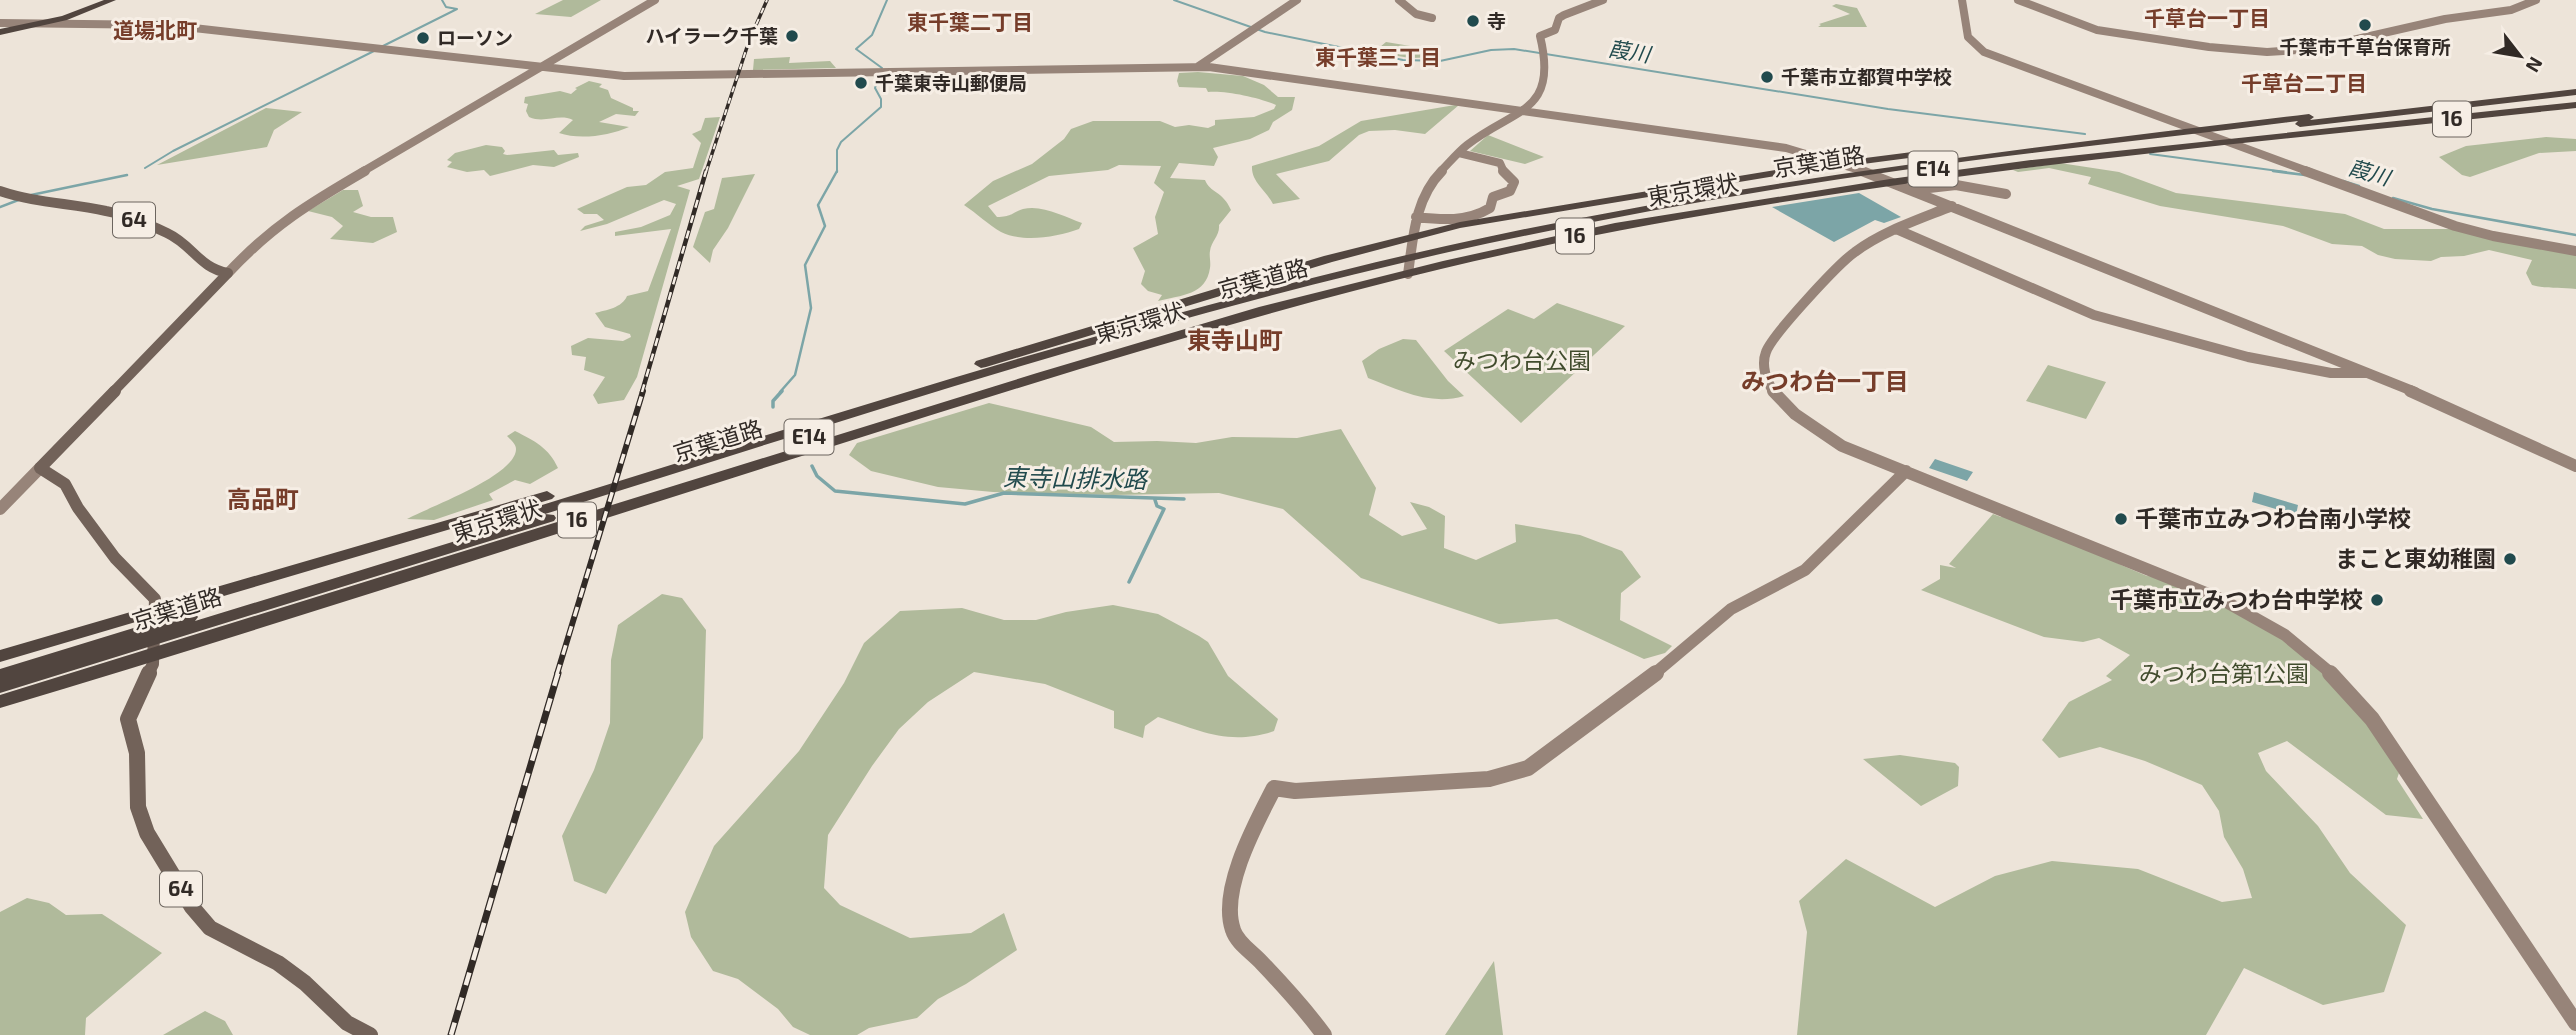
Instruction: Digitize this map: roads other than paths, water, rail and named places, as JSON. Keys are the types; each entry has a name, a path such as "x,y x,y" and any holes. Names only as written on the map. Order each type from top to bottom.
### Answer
{"highway":[{"path":"0,32 64,18 112,0"},
{"name":"東京環状","path":"0,656 515,506 1070,336 1413,238 1503,216 1843,163 2576,83"},
{"name":"京葉道路","path":"0,675 1165,321 1392,262 1624,215 1866,177 2576,83"},
{"name":"京葉道路","path":"2236,129 2576,94"},
{"name":"東京環状","path":"0,702 1030,379 1275,307 1408,272 1615,228 1890,182 2031,163 2576,105"},
{"path":"1165,321 1385,254 1478,228 1530,217 1810,171 2052,142"},
{"path":"1385,254 1585,212 1678,196 1738,180"},
{"name":"京葉道路","path":"0,688 1170,328 1395,269 1624,215"}],"main road":[{"name":"64","path":"0,191 24,200 97,209 122,215 182,241 207,269 228,272"},
{"path":"40,468 228,272"},
{"name":"64","path":"40,468 65,484 78,508 116,558 155,599 153,664 128,719 137,753 138,807 147,833 191,907 209,928 278,963 305,983 346,1023 370,1035"}],"street":[{"path":"228,272 258,241 295,212 654,0"},
{"path":"1197,67 1297,0"},
{"path":"1399,0 1416,14 1432,18"},
{"path":"1408,272 1416,217 1427,189 1459,153 1489,130 1531,107 1542,83 1545,54 1540,36 1555,30 1559,18 1603,0"},
{"path":"1962,0 1968,39 1973,46 2469,231 2576,251"},
{"path":"2018,0 2097,30 2209,47 2267,52 2340,44 2445,19 2511,10 2536,0"},
{"path":"0,23 167,25 538,68 653,77 1197,67 1712,136 1843,163 2370,373 2473,417 2576,466"},
{"path":"1416,217 1445,220 1483,212 1490,208 1493,197 1510,191 1514,182 1500,163 1459,153"},
{"path":"1810,168 1818,160 1813,155"},
{"path":"1910,190 1956,185 2006,194"},
{"path":"1952,206 1896,229 1848,257 1775,335 1763,356 1763,368 1773,392 1792,412 1842,446 2221,598 2295,640 2342,682 2372,719 2576,1023"},
{"path":"1896,229 2094,315 2248,357 2331,373 2370,373"},
{"path":"0,509 40,468"},
{"path":"1324,1035 1300,1002 1233,931 1230,913 1239,865 1250,833 1273,788 1295,791 1489,779 1528,768 1670,662 1731,609 1805,570 1906,471"}],"water":[{"path":"1859,193 1901,217 1884,223 1875,220 1834,242 1772,207"},
{"path":"1935,459 1973,472 1967,481 1929,468"},
{"path":"2254,492 2298,505 2296,515 2252,502"}],"waterway":[{"path":"381,47 457,9 446,7 442,0"},
{"name":"東寺山排水路","path":"837,171 837,150 841,142 881,107 881,99 875,88 882,68 856,49 872,35 887,0"},
{"name":"葭川","path":"1174,0 1265,32 1403,60 1440,61 1491,50 1514,49 1888,109 2085,134"},
{"path":"145,168 173,151 374,51"},
{"name":"葭川","path":"2150,154 2286,172"},
{"name":"東寺山排水路","path":"780,392 795,375 811,308 805,265 825,226 818,205 837,171"},
{"name":"葭川","path":"2273,171 2305,175"},
{"path":"31,195 127,175"},
{"name":"葭川","path":"2343,181 2359,186"},
{"name":"葭川","path":"2393,198 2432,209 2576,235"},
{"path":"0,207 21,199"},
{"name":"東寺山排水路","path":"773,407 773,401 782,391"},
{"name":"東寺山排水路","path":"812,466 817,476 835,491 965,504 1004,493 1184,499"},
{"path":"1129,582 1164,509 1157,506 1155,500"}],"railway":[{"path":"706,172 749,41 767,0"},
{"path":"642,392 706,171"},
{"path":"557,674 643,391"},
{"path":"451,1035 558,673"}],"place":[{"name":"寺","path":"1473,21"},
{"name":"千葉市千草台保育所","path":"2365,25"},
{"name":"ハイラーク千葉","path":"792,36"},
{"name":"ローソン","path":"423,38"},
{"name":"千葉市立都賀中学校","path":"1767,77"},
{"name":"千葉東寺山郵便局","path":"861,83"},
{"name":"千葉市立みつわ台南小学校","path":"2121,519"},
{"name":"まこと東幼稚園","path":"2510,559"},
{"name":"千葉市立みつわ台中学校","path":"2377,600"}],"district":[{"name":"千草台一丁目","path":"2207,19"},
{"name":"東千葉二丁目","path":"970,23"},
{"name":"道場北町","path":"155,31"},
{"name":"東千葉三丁目","path":"1378,58"},
{"name":"千草台二丁目","path":"2304,84"},
{"name":"東寺山町","path":"1235,341"},
{"name":"みつわ台一丁目","path":"1825,382"},
{"name":"高品町","path":"263,500"}],"park label":[{"name":"みつわ台公園","path":"1522,361"},
{"name":"みつわ台第1公園","path":"2224,674"}]}
